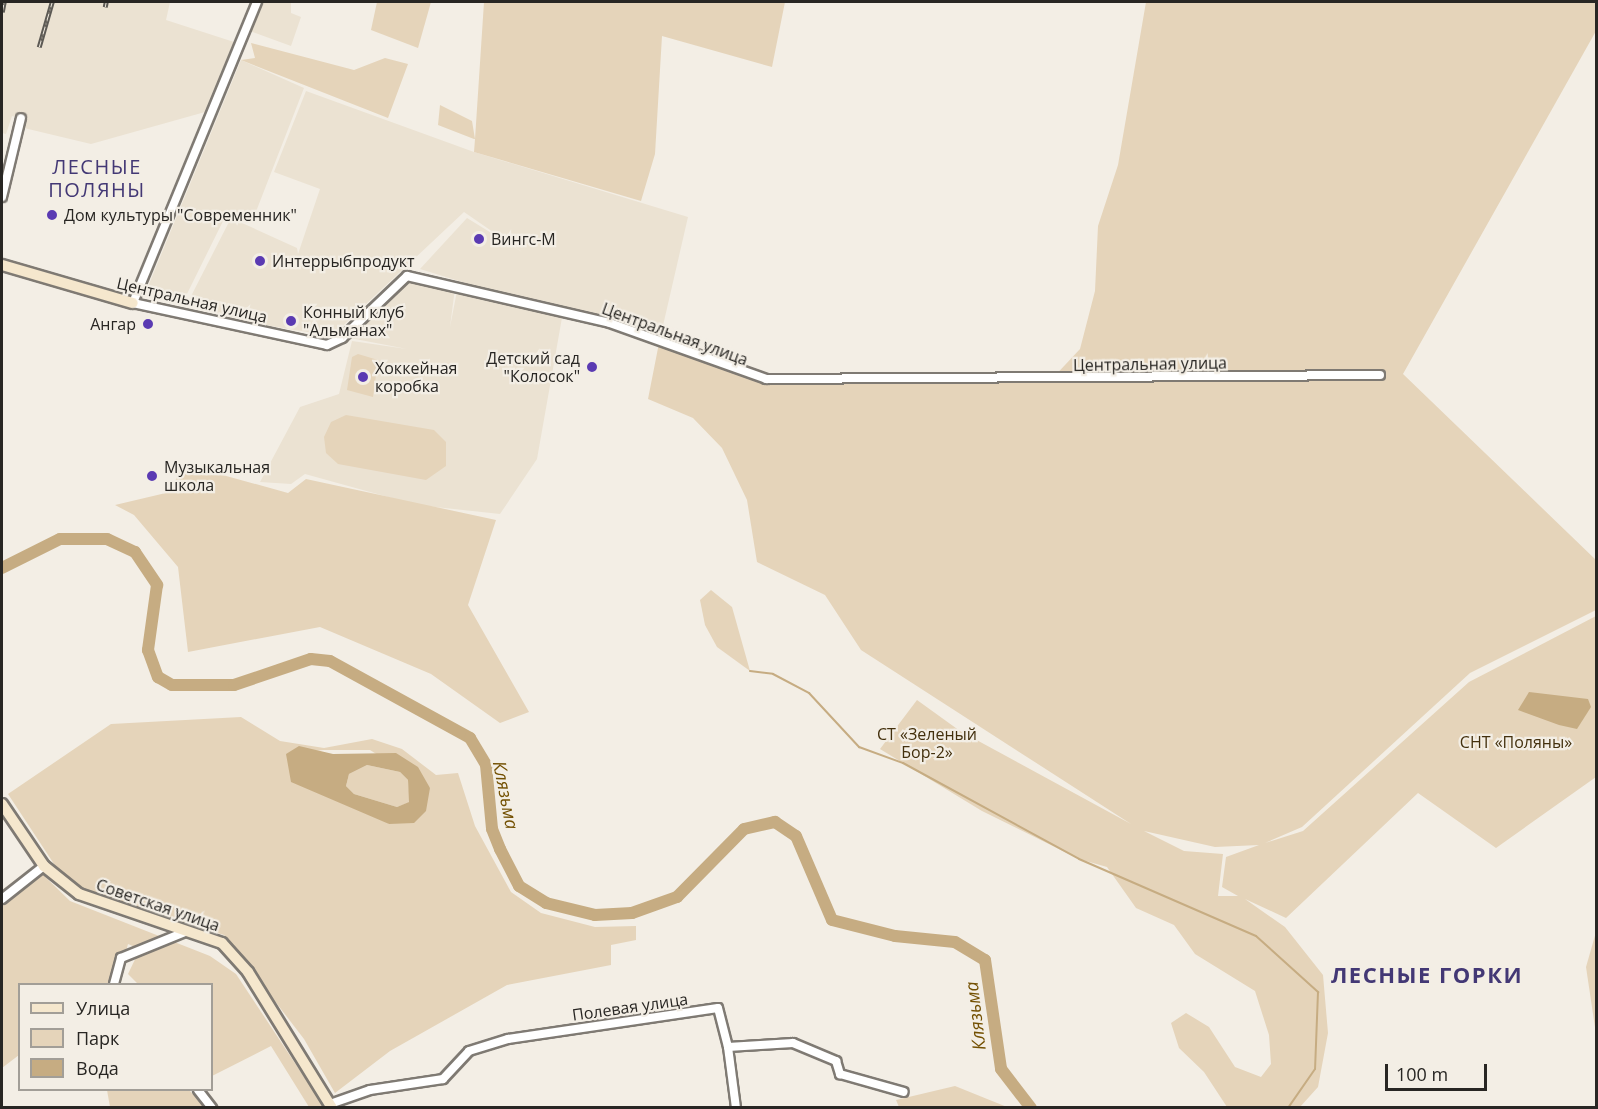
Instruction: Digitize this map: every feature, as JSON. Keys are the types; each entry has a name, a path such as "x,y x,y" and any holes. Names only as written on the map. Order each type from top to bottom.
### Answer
{"main road":[{"name":"Центральная улица","path":"2,265 133,303"},
{"name":"Советская улица","path":"2,804 44,866 79,894 191,929 222,943 248,972 331,1106"}],"street":[{"path":"133,303 257,2"},
{"path":"2,197 21,118"},
{"name":"Центральная улица","path":"133,303 327,345 342,338 407,276 610,324 766,379 1380,375"},
{"path":"2,899 44,866"},
{"path":"114,983 121,958 191,929"},
{"name":"Полевая улица","path":"331,1106 370,1089 443,1079 469,1052 543,1032 718,1008 728,1047"},
{"path":"736,1107 728,1047 793,1043 836,1061 840,1074 904,1092"},
{"path":"200,1091 212,1107"}],"shaded area":[{"path":"2,2 170,2 166,20 234,42 205,112 91,144 24,128 26,120 12,116 6,134 2,133"},
{"path":"261,2 291,2 291,13 301,17 291,46 250,31"},
{"path":"241,60 304,88 252,222 227,213 183,302 147,289"},
{"path":"306,91 474,152 688,217 659,343 563,312 537,459 500,514 417,505 305,474 291,484 260,482 300,407 339,394 352,341 407,349 350,338 409,279 455,288 450,327 457,291 530,303 420,269 467,218 522,252 464,212 332,336 247,322 187,304 231,218 297,248 298,254 320,189 274,172"}],"green space":[{"path":"377,2 431,2 418,48 371,30"},
{"path":"484,2 785,2 772,67 662,36 655,154 641,201 474,152"},
{"path":"1146,2 1596,2 1596,31 1403,374 1596,560 1596,610 1470,673 1302,827 1265,843 1303,831 1469,682 1596,616 1596,777 1496,848 1418,793 1286,918 1245,899 1285,927 1323,975 1328,1033 1318,1087 1300,1107 1227,1107 1204,1072 1179,1048 1171,1023 1186,1013 1209,1027 1235,1067 1261,1077 1271,1064 1269,1035 1255,991 1195,954 1174,925 1136,908 1107,867 1079,859 982,811 880,749 917,700 960,731 1131,824 861,650 825,595 757,562 747,500 722,448 693,418 648,399 659,343 766,379 1050,381 1080,349 1095,291 1098,226 1118,165","holes":["1144,831 1215,847 1259,845 1226,857 1222,887 1238,896 1218,896 1223,854 1184,851"]},
{"path":"251,43 354,70 385,58 408,64 388,118 241,60 255,58"},
{"path":"440,105 472,121 475,139 438,125"},
{"name":"Хоккейная коробка","path":"358,354 378,360 373,397 347,390 352,357"},
{"path":"346,415 434,430 446,442 446,466 426,480 338,464 326,453 324,437 331,422"},
{"path":"183,464 288,493 306,479 496,520 468,605 529,712 500,723 431,674 320,627 188,652 178,567 134,515 115,505 170,492"},
{"path":"711,590 732,607 750,671 717,647 705,625 700,600"},
{"path":"241,717 280,741 324,748 372,739 402,749 436,775 458,773 475,826 511,892 541,913 595,927 636,926 636,940 611,945 611,965 507,985 390,1051 335,1093 304,1039 224,935 82,890 56,867 8,794 111,724","holes":["323,750 370,750 430,788 389,824 286,754"]},
{"path":"367,765 400,772 408,780 410,802 397,807 354,794 346,786 349,774"},
{"path":"34,866 70,901 210,956 236,974 324,1107 309,1107 271,1046 213,1075 213,983 137,983 128,974 140,949 128,944 117,983 18,983 18,1056 2,1068 2,890"},
{"path":"1596,932 1596,1034 1586,967"},
{"path":"955,1086 1007,1107 899,1107 896,1100"},
{"path":"107,1091 190,1091 205,1107 110,1107"}],"water":[{"path":"1529,692 1588,699 1591,707 1577,729 1559,725 1518,710"},
{"path":"299,746 333,754 396,753 418,767 430,788 426,811 414,823 389,824 291,782 286,754","holes":["367,765 400,772 408,780 409,802 397,807 354,794 346,786 349,774"]}],"waterway":[{"name":"Клязьма","path":"2,568 60,539 107,539 135,552 157,585 148,650 158,677 172,685 234,685 311,659 330,661 470,738 486,765 492,829 500,849 519,886 546,903 595,915 632,913 677,897 744,829 775,822 796,836 832,920 895,936 955,942 985,960 1001,1069 1031,1108"},
{"path":"750,671 773,674 809,693 859,747 903,763 1079,859 1256,936 1318,992 1315,1069 1288,1108"}],"railway":[{"path":"2,12 4,2"},
{"path":"39,47 52,2"},
{"path":"105,7 106,2"}],"place":[{"name":"Дом культуры \"Современник\"","path":"52,215"},
{"name":"Вингс-М","path":"479,239"},
{"name":"Интеррыбпродукт","path":"260,261"},
{"name":"Конный клуб \"Альманах\"","path":"291,321"},
{"name":"Ангар","path":"148,324"},
{"name":"Детский сад \"Колосок\"","path":"592,367"},
{"name":"Хоккейная коробка","path":"363,377"},
{"name":"Музыкальная школа","path":"152,476"}],"district":[{"name":"ЛЕСНЫЕ ПОЛЯНЫ","path":"97,178"},
{"name":"ЛЕСНЫЕ ГОРКИ","path":"1427,975"}],"park label":[{"name":"СНТ «Поляны»","path":"1516,742"},
{"name":"СТ «Зеленый Бор-2»","path":"927,743"}]}
